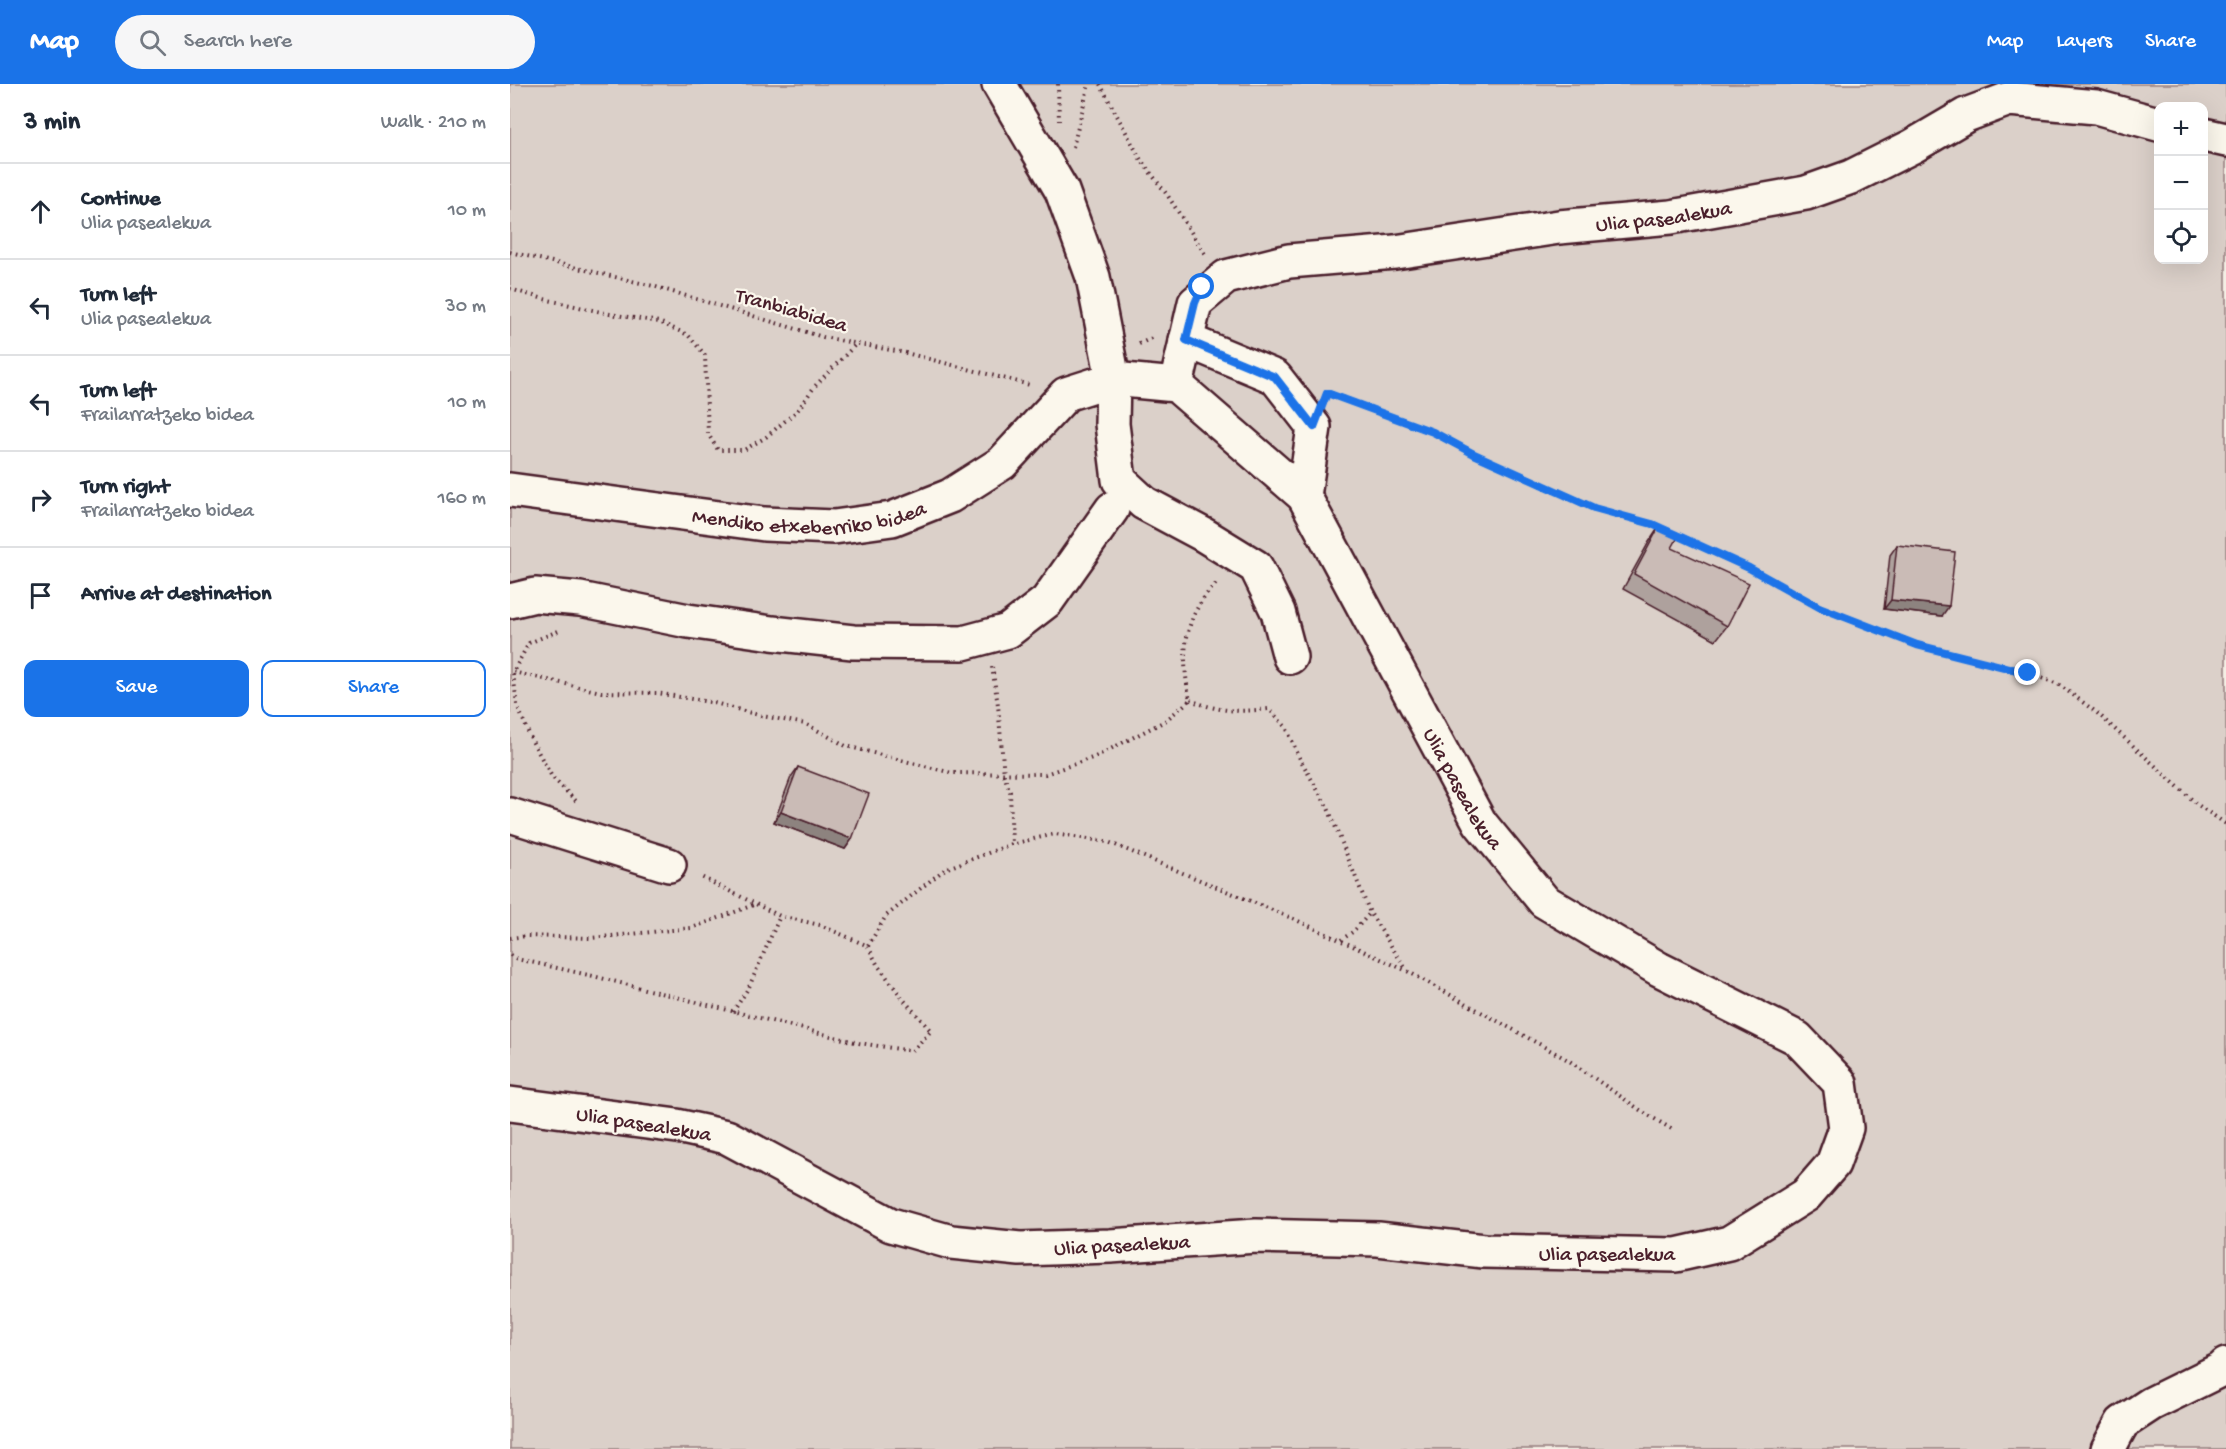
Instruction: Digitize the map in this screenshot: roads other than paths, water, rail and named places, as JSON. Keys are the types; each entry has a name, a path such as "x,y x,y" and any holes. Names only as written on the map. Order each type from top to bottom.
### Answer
{"street":[{"path":"999,84 1062,191 1093,277 1113,379 1112,424 1119,480 1144,503 1204,535 1256,567 1278,612 1290,657"},
{"name":"Ulia pasealekua","path":"1186,340 1195,303 1226,277 1289,261 1395,252 1559,227 1671,217 1806,193 1851,177 1913,146 1966,115 2009,99 2096,107 2154,123"},
{"path":"2208,136 2226,140"},
{"path":"1113,379 1176,385 1186,340 1275,377 1314,427 1304,496"},
{"name":"Mendiko etxeberriko bidea","path":"510,490 764,524 834,527 892,519 950,496 1002,463 1065,394 1113,379"},
{"name":"Ulia pasealekua","path":"510,1104 677,1126 727,1137 772,1159 891,1225 951,1242 1020,1249 1110,1246 1256,1236 1378,1239 1484,1251 1676,1255 1729,1243 1806,1195 1833,1164 1846,1128 1840,1083 1797,1038 1659,969 1544,901 1480,822 1304,496 1176,385"},
{"path":"510,601 535,595 580,599 688,621 853,642 963,643 1008,631 1047,601 1112,509"},
{"path":"510,815 669,865"},
{"path":"2108,1449 2122,1424 2151,1404 2226,1365"}]}
